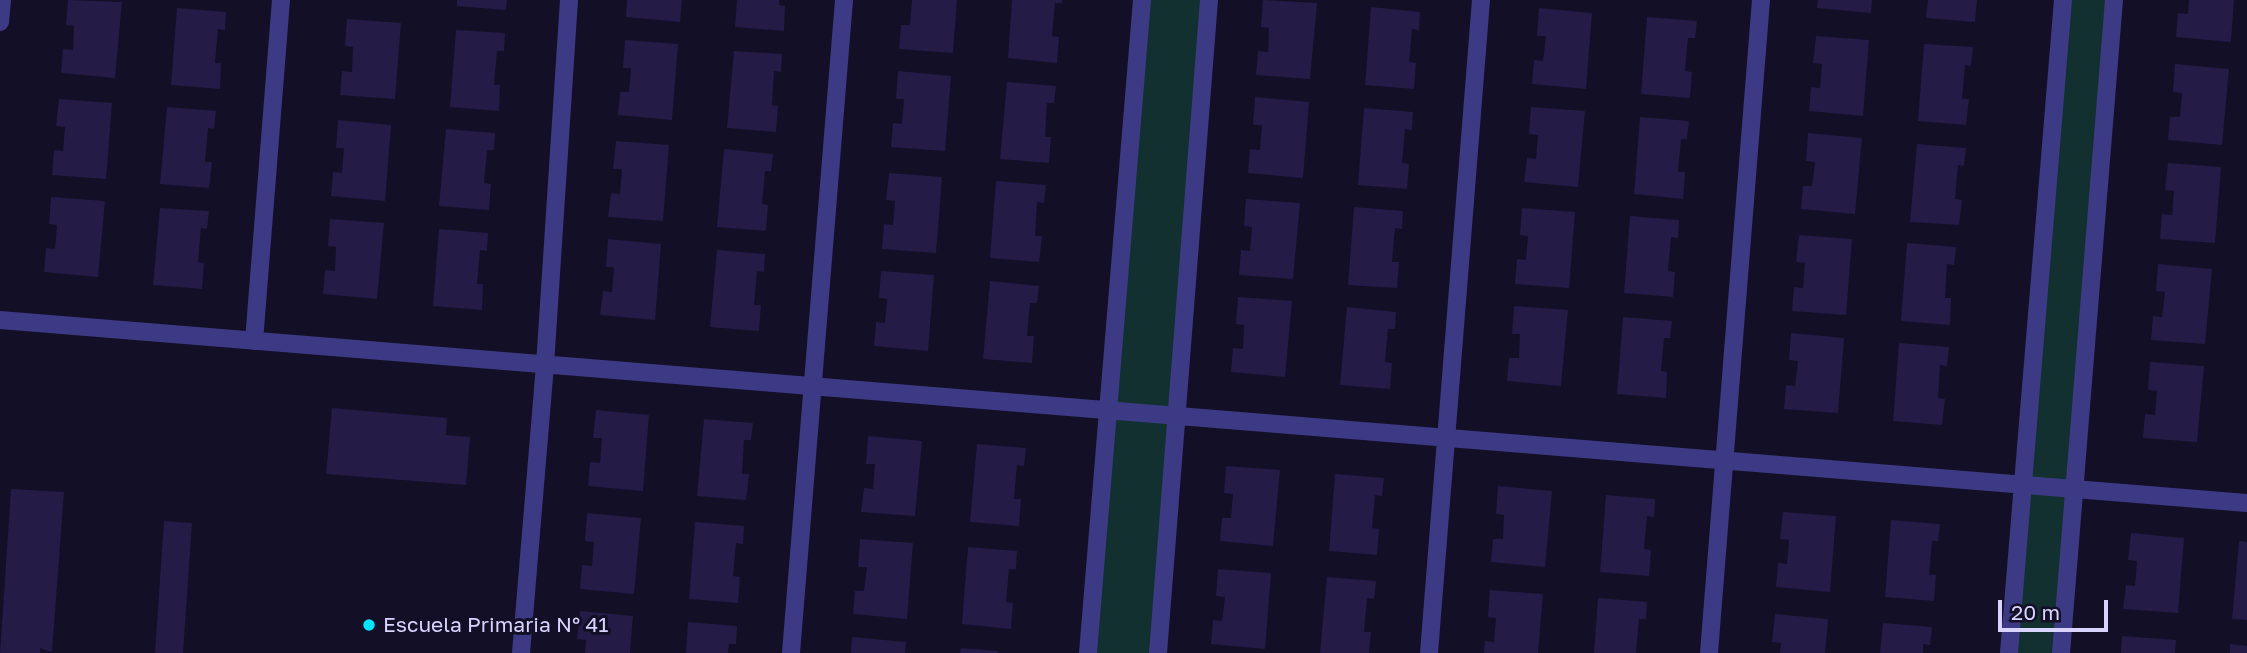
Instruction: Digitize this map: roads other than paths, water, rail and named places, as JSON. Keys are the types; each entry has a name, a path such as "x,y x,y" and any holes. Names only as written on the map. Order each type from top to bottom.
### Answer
{"street":[{"path":"0,22 2,0"},
{"path":"254,341 282,0"},
{"path":"521,653 545,365 569,0"},
{"path":"791,653 844,0"},
{"path":"1088,653 1142,0"},
{"path":"1158,653 1209,0"},
{"path":"1429,653 1481,0"},
{"path":"1709,653 1761,0"},
{"path":"2009,653 2063,0"},
{"path":"2061,653 2114,0"},
{"path":"0,320 2247,503"}],"place":[{"name":"Escuela Primaria N° 41","path":"369,625"}]}
